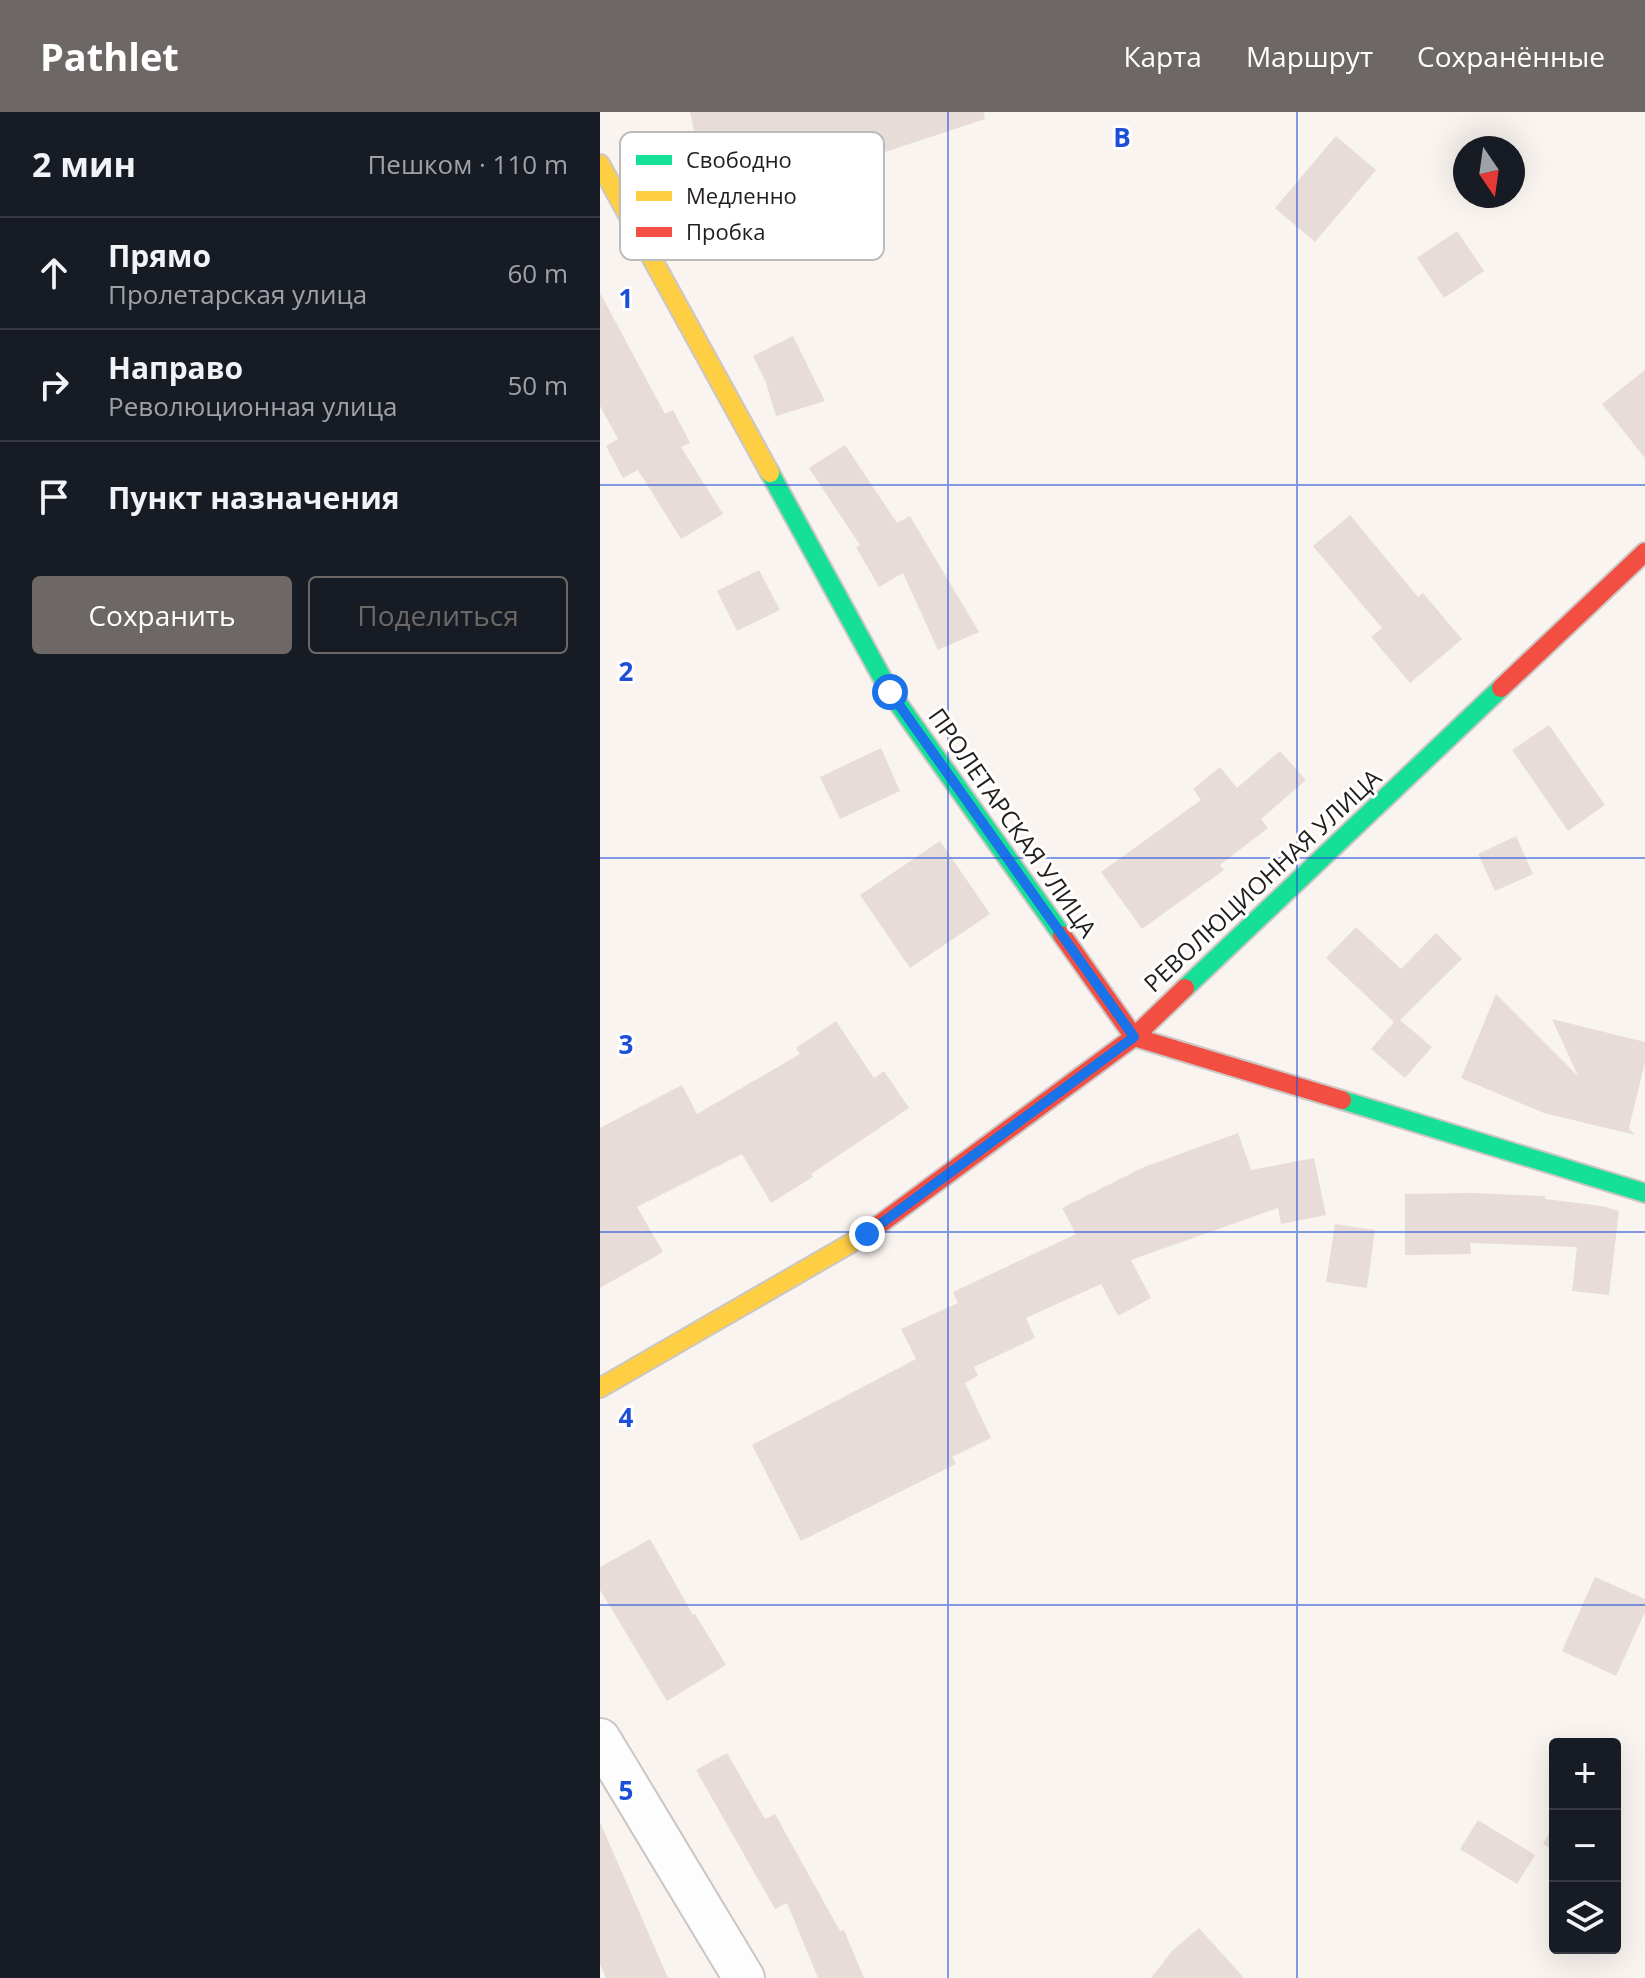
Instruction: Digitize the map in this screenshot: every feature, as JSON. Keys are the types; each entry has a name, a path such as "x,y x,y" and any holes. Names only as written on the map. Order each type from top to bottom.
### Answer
{"street":[{"name":"ПРОЛЕТАРСКАЯ УЛИЦА","path":"600,164 620,200"},
{"name":"ПРОЛЕТАРСКАЯ УЛИЦА","path":"653,260 890,692 1134,1037"},
{"name":"РЕВОЛЮЦИОННАЯ УЛИЦА","path":"600,1388 867,1234 1134,1037 1645,552"},
{"path":"1134,1037 1645,1193"},
{"path":"600,1739 744,1978"}],"building":[{"path":"690,112 984,112 985,119 884,152 884,132 694,132"},
{"path":"1336,136 1376,170 1315,242 1275,208"},
{"path":"1457,231 1484,271 1444,298 1417,258"},
{"path":"600,293 665,414 673,410 690,443 681,447 723,514 681,539 638,470 623,478 606,446 618,439 600,406"},
{"path":"793,336 825,401 776,416 766,383 753,356"},
{"path":"1645,370 1645,458 1602,404"},
{"path":"845,445 897,523 910,516 979,632 938,650 903,573 879,587 856,547 860,545 809,468"},
{"path":"1350,515 1418,597 1423,593 1462,639 1410,683 1371,637 1382,628 1313,546"},
{"path":"759,570 780,610 737,631 717,591"},
{"path":"1549,725 1605,805 1568,831 1512,750"},
{"path":"881,748 900,791 840,819 820,777"},
{"path":"1280,751 1306,780 1261,819 1268,828 1220,865 1224,870 1142,929 1101,872 1201,800 1193,789 1220,767 1237,788"},
{"path":"1516,836 1533,874 1495,891 1478,854"},
{"path":"940,841 990,914 910,968 860,895"},
{"path":"1356,927 1401,969 1436,933 1462,959 1400,1020 1432,1047 1405,1078 1371,1049 1394,1022 1326,958"},
{"path":"1496,994 1578,1076 1552,1019 1645,1042 1645,1062 1629,1128 1635,1135 1544,1113 1461,1078"},
{"path":"836,1021 874,1078 884,1071 909,1108 771,1203 742,1154 637,1207 663,1252 600,1288 600,1128 682,1085 697,1114 800,1054 796,1048"},
{"path":"1238,1133 1251,1170 1314,1158 1326,1215 1281,1224 1278,1208 1131,1260 1151,1298 1118,1316 1101,1284 1026,1318 1035,1338 974,1367 978,1376 965,1383 991,1438 952,1457 956,1464 801,1541 752,1445 916,1359 901,1329 958,1303 953,1292 1076,1234 1062,1208 1144,1167"},
{"path":"1405,1194 1545,1196 1545,1199 1619,1211 1609,1295 1572,1291 1577,1247 1470,1243 1471,1254 1405,1255"},
{"path":"1335,1224 1375,1230 1367,1288 1326,1282"},
{"path":"650,1539 693,1615 726,1665 667,1701 600,1590 600,1567"},
{"path":"1595,1577 1645,1599 1645,1612 1616,1676 1562,1651"},
{"path":"727,1753 765,1819 775,1814 840,1931 844,1930 864,1978 818,1978 787,1903 775,1909 696,1770"},
{"path":"1478,1820 1535,1855 1517,1884 1460,1849"},
{"path":"600,1822 668,1978 606,1978 600,1964"},
{"path":"1549,1834 1549,1848 1543,1844"},
{"path":"1199,1928 1244,1978 1151,1978 1173,1950"}],"traffic: fast":[{"path":"770,473 890,692 1062,935"},
{"path":"1185,988 1501,688"},
{"path":"1342,1100 1645,1193"}],"traffic: slow":[{"path":"600,164 620,200"},
{"path":"653,260 770,473"},
{"path":"600,1388 865,1235"}],"traffic: jam":[{"path":"1501,688 1645,552"},
{"path":"1062,935 1134,1037 1342,1100"},
{"path":"865,1235 1134,1037 1185,988"}],"route":[{"path":"867,1234 1134,1037 890,692"}]}
